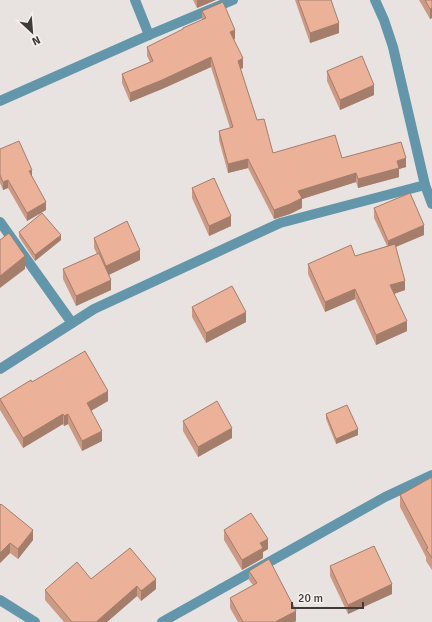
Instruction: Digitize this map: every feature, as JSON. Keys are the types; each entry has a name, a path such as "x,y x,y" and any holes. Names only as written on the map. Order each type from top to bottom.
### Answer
{"street":[{"path":"135,0 149,35"},
{"path":"0,101 149,35 233,0"},
{"path":"375,0 384,20 393,47 425,185 432,204"},
{"path":"0,369 94,308 280,223 425,185"},
{"path":"0,222 72,323"},
{"path":"162,622 378,501 432,475"},
{"path":"0,600 35,622"}],"building":[{"path":"298,0 331,0 339,23 310,33"},
{"path":"425,0 432,0 432,8 430,9"},
{"path":"223,2 235,30 230,32 243,58 238,61 257,120 264,119 273,153 335,135 342,158 401,142 406,158 397,161 399,168 358,179 356,173 298,191 302,198 274,210 248,159 228,164 219,131 233,127 211,57 130,93 122,74 153,61 147,47 206,18 202,11"},
{"path":"362,56 374,85 340,100 327,71"},
{"path":"19,141 32,170 29,171 46,202 27,213 8,180 3,182 0,175 0,149"},
{"path":"214,178 231,216 209,226 192,188"},
{"path":"410,193 424,225 388,241 374,208"},
{"path":"42,213 61,235 35,255 19,232"},
{"path":"127,221 140,250 106,266 94,238"},
{"path":"9,233 25,256 0,276 0,240"},
{"path":"395,244 405,281 390,285 407,321 376,335 355,289 325,302 308,264 351,245 355,256"},
{"path":"99,253 111,280 76,296 63,269"},
{"path":"232,286 246,312 206,333 192,307"},
{"path":"85,351 108,391 87,403 102,431 82,441 68,414 64,416 63,414 23,438 0,399 31,380 32,382"},
{"path":"217,401 232,428 198,447 183,421"},
{"path":"347,405 358,429 336,439 326,414"},
{"path":"432,477 432,558 426,549 428,548 400,495"},
{"path":"1,504 33,530 18,549 10,543 0,553 0,505"},
{"path":"251,513 268,539 260,543 263,548 242,560 224,530"},
{"path":"374,546 392,584 348,605 330,566"},
{"path":"130,548 156,579 141,591 137,586 96,622 72,622 45,590 77,562 91,579"},
{"path":"269,559 296,611 275,622 243,622 230,598 257,583 249,571"}]}
